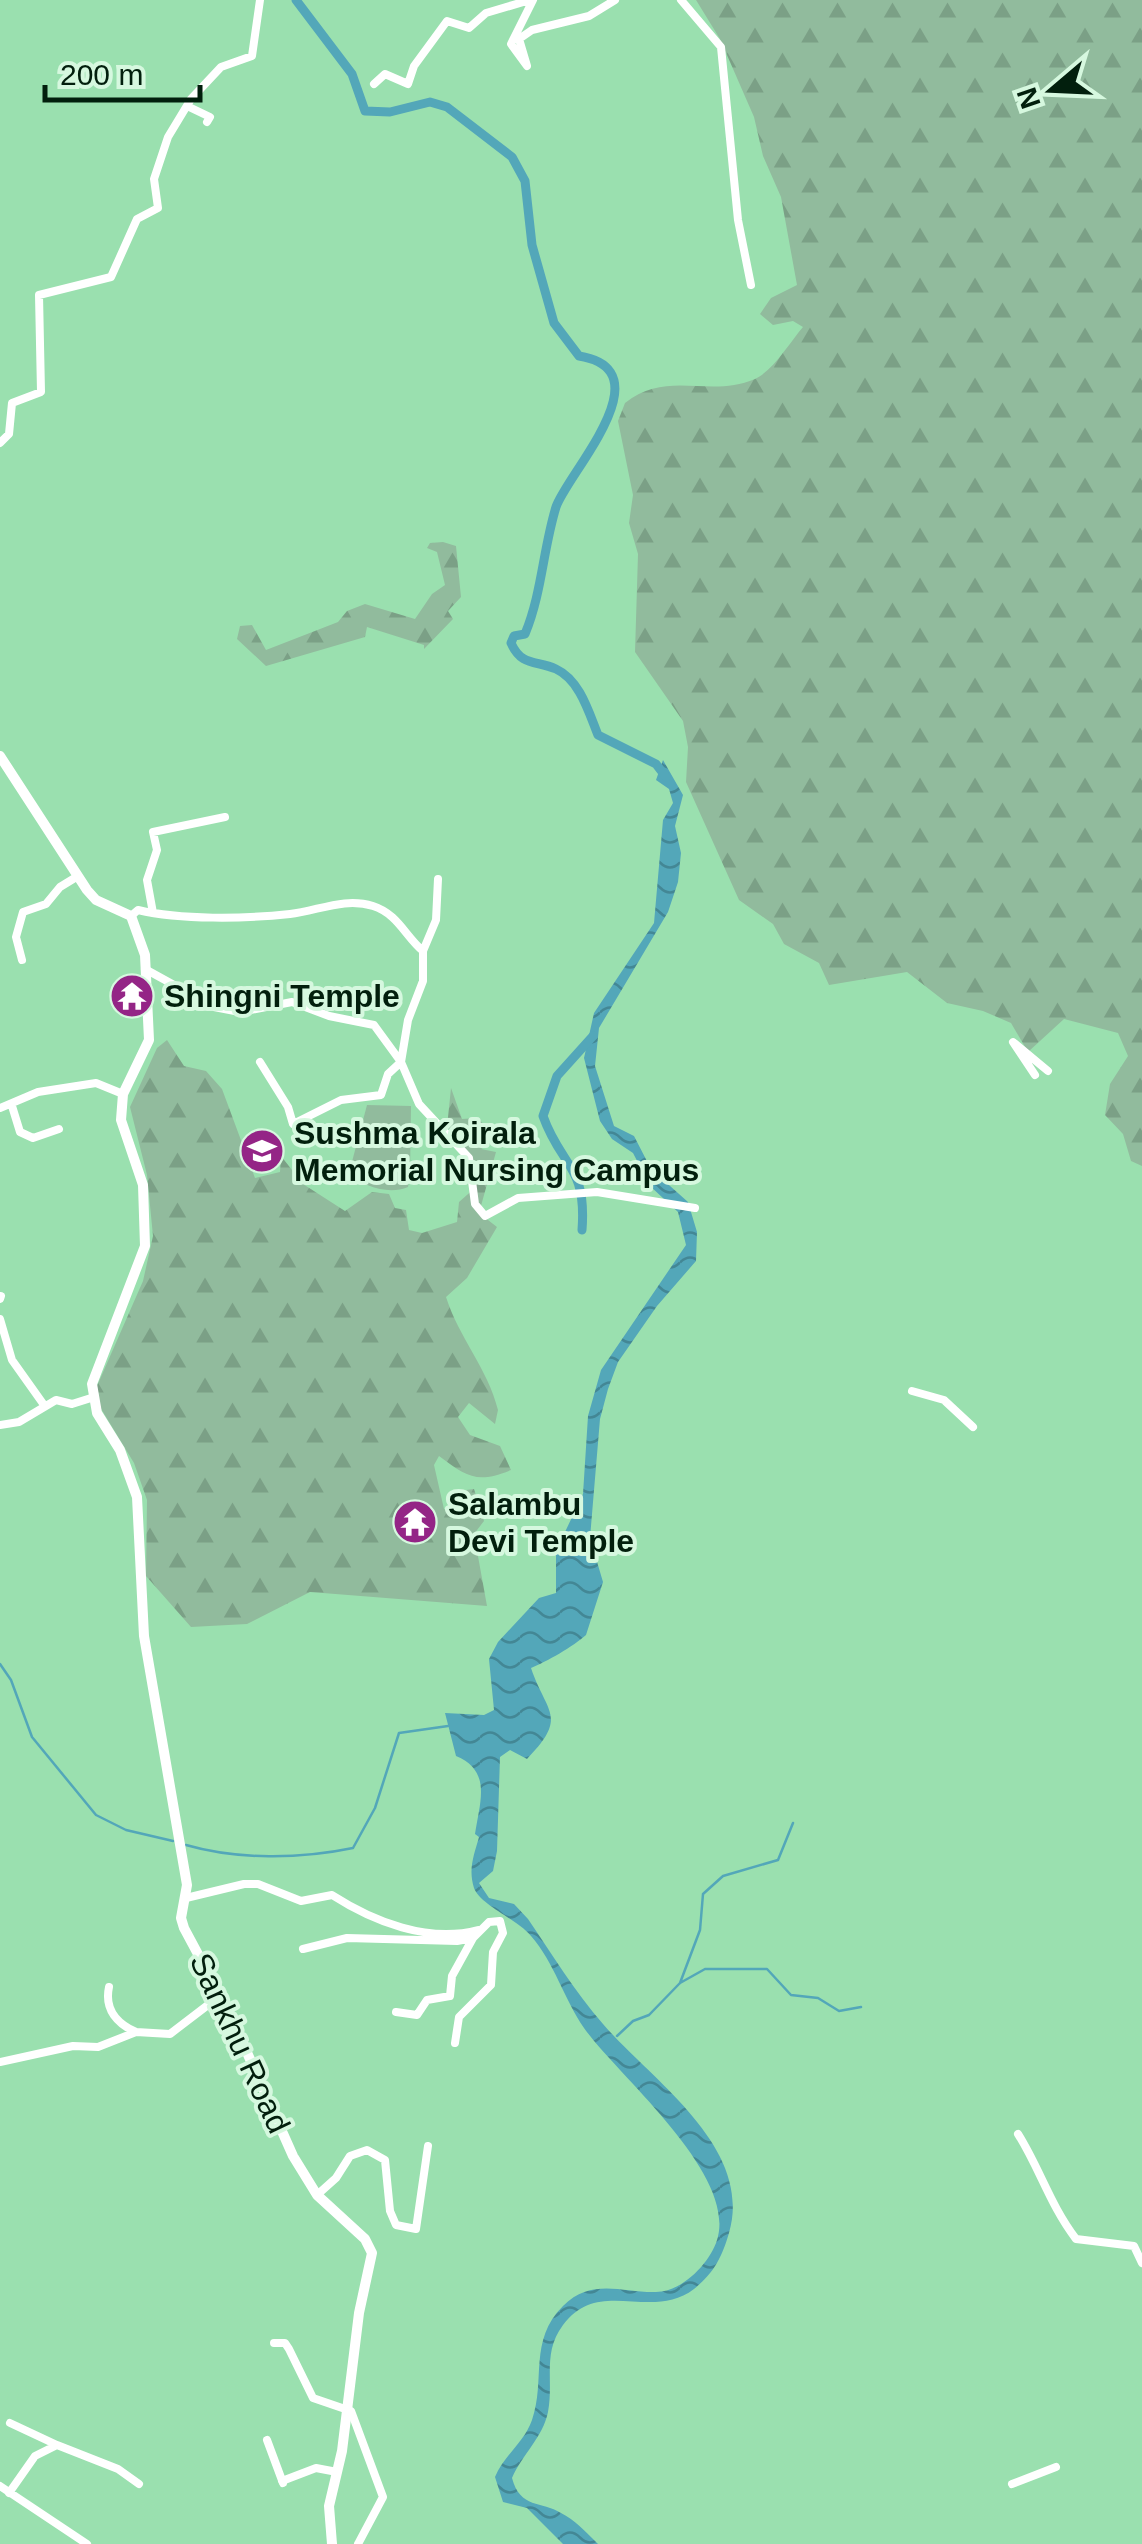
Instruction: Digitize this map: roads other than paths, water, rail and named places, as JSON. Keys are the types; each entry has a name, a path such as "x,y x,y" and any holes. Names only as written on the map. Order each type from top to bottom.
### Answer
{"main road":[{"path":"0,756 96,900 131,916 142,942 149,1040 124,1094 121,1120 143,1184 145,1246 92,1384 91,1398"},
{"name":"Sankhu Road","path":"91,1398 132,1477 140,1514 143,1624 182,1855 186,1898 182,1922 293,2156 317,2194 365,2239 372,2253 328,2506 332,2544"}],"street":[{"path":"0,442 10,434 15,400 42,392 39,295 111,277 137,220 158,208 154,180 165,144 189,103 204,80 221,67 252,56 260,0"},
{"path":"532,0 510,44 527,66 519,38 532,30 588,16 615,0"},
{"path":"374,84 385,74 408,84 414,66 447,21 469,28 486,14 532,0"},
{"path":"682,0 721,47 736,201 751,285"},
{"path":"189,103 210,117 208,122"},
{"path":"153,914 148,880 157,850 154,832 224,817"},
{"path":"22,960 16,937 23,912 46,904 60,887 78,876"},
{"path":"260,1062 288,1106 293,1124 341,1100 381,1095 388,1074 401,1062 408,1020 423,981 423,951 436,920 438,879"},
{"path":"131,916 138,910 236,918 295,914 336,903 374,906 402,924 409,940 423,951"},
{"path":"145,969 214,1007 240,1012 292,1002 328,1016 370,1024 401,1062 419,1104 469,1158 472,1195 482,1215 518,1198 588,1192 695,1208"},
{"path":"1035,1076 1014,1041 1048,1071"},
{"path":"0,1108 38,1092 96,1083 124,1094"},
{"path":"12,1106 20,1132 33,1138 59,1129"},
{"path":"0,1318 12,1360 44,1405"},
{"path":"912,1391 944,1400 973,1427"},
{"path":"0,1424 19,1422 44,1405 91,1398"},
{"path":"186,1898 258,1884 301,1901 332,1894 383,1924 446,1936 476,1934"},
{"path":"303,1949 347,1938 445,1943 476,1934 497,1920 503,1933 492,1952 491,1985 459,2016 456,2042"},
{"path":"396,2012 416,2015 427,2000 450,1996 452,1976 476,1934"},
{"path":"110,1987 107,2001 119,2024 136,2032"},
{"path":"0,2062 73,2046 98,2046 136,2032 176,2032 202,2006 220,1996"},
{"path":"1018,2134 1041,2170 1040,2180 1056,2211 1076,2239 1134,2246 1142,2263"},
{"path":"317,2194 336,2178 350,2156 367,2150 385,2160 390,2211 396,2225 416,2229 428,2146"},
{"path":"274,2343 279,2341 289,2349 313,2398 346,2409 358,2425 382,2497 358,2544"},
{"path":"10,2423 118,2469 139,2484"},
{"path":"267,2440 283,2483 316,2468 336,2472"},
{"path":"8,2493 35,2456 57,2444"},
{"path":"1012,2484 1056,2468"},
{"path":"0,2486 88,2544"}],"water":[{"path":"663,760 683,795 675,826 681,853 678,882 668,912 599,1028 595,1066 614,1126 634,1136 651,1169 688,1202 697,1232 696,1261 657,1306 618,1362 608,1389 600,1419 590,1538 603,1582 586,1635 531,1668 551,1723 540,1745 527,1759 510,1750 500,1757 497,1851 493,1871 479,1883 489,1898 514,1904 528,1919 593,2012 693,2117 727,2172 733,2202 729,2233 720,2257 694,2289 660,2302 593,2303 577,2311 557,2335 551,2356 548,2412 512,2478 526,2500 566,2516 598,2544 563,2544 527,2508 503,2502 495,2477 532,2420 545,2333 563,2306 585,2292 608,2288 666,2291 685,2282 713,2249 719,2214 710,2186 693,2157 584,2028 539,1946 474,1888 472,1868 479,1837 475,1834 481,1788 475,1770 456,1756 445,1713 484,1715 494,1710 489,1659 498,1642 539,1598 556,1593 556,1551 583,1494 588,1416 601,1370 686,1245 678,1212 650,1186 633,1153 612,1139 600,1121 584,1058 594,1013 654,923 663,820 673,803 669,789 656,780"}],"waterway":[{"path":"296,0 352,74 365,111 390,112 430,102 447,107 512,157 525,181 532,245 554,323 579,356 604,365 614,381 613,401 605,424 556,507 525,634 514,636 511,643 520,656 556,669 571,681 583,698 598,735 656,764 666,777"},
{"path":"582,1230 577,1179 543,1116 557,1076 593,1036"},
{"path":"0,1664 11,1680 32,1737 96,1815 126,1830 173,1841"},
{"path":"186,1845 269,1856 353,1848 375,1808 399,1733 448,1726"},
{"path":"680,1983 700,1930 703,1894 723,1876 778,1860 793,1823"},
{"path":"617,2036 633,2021 649,2015 680,1983 705,1969 767,1969 791,1995 818,1998 839,2011 861,2007"}],"place":[{"name":"Shingni Temple","path":"132,996"},
{"name":"Sushma Koirala Memorial Nursing Campus","path":"262,1151"},
{"name":"Salambu Devi Temple","path":"415,1522"}]}
